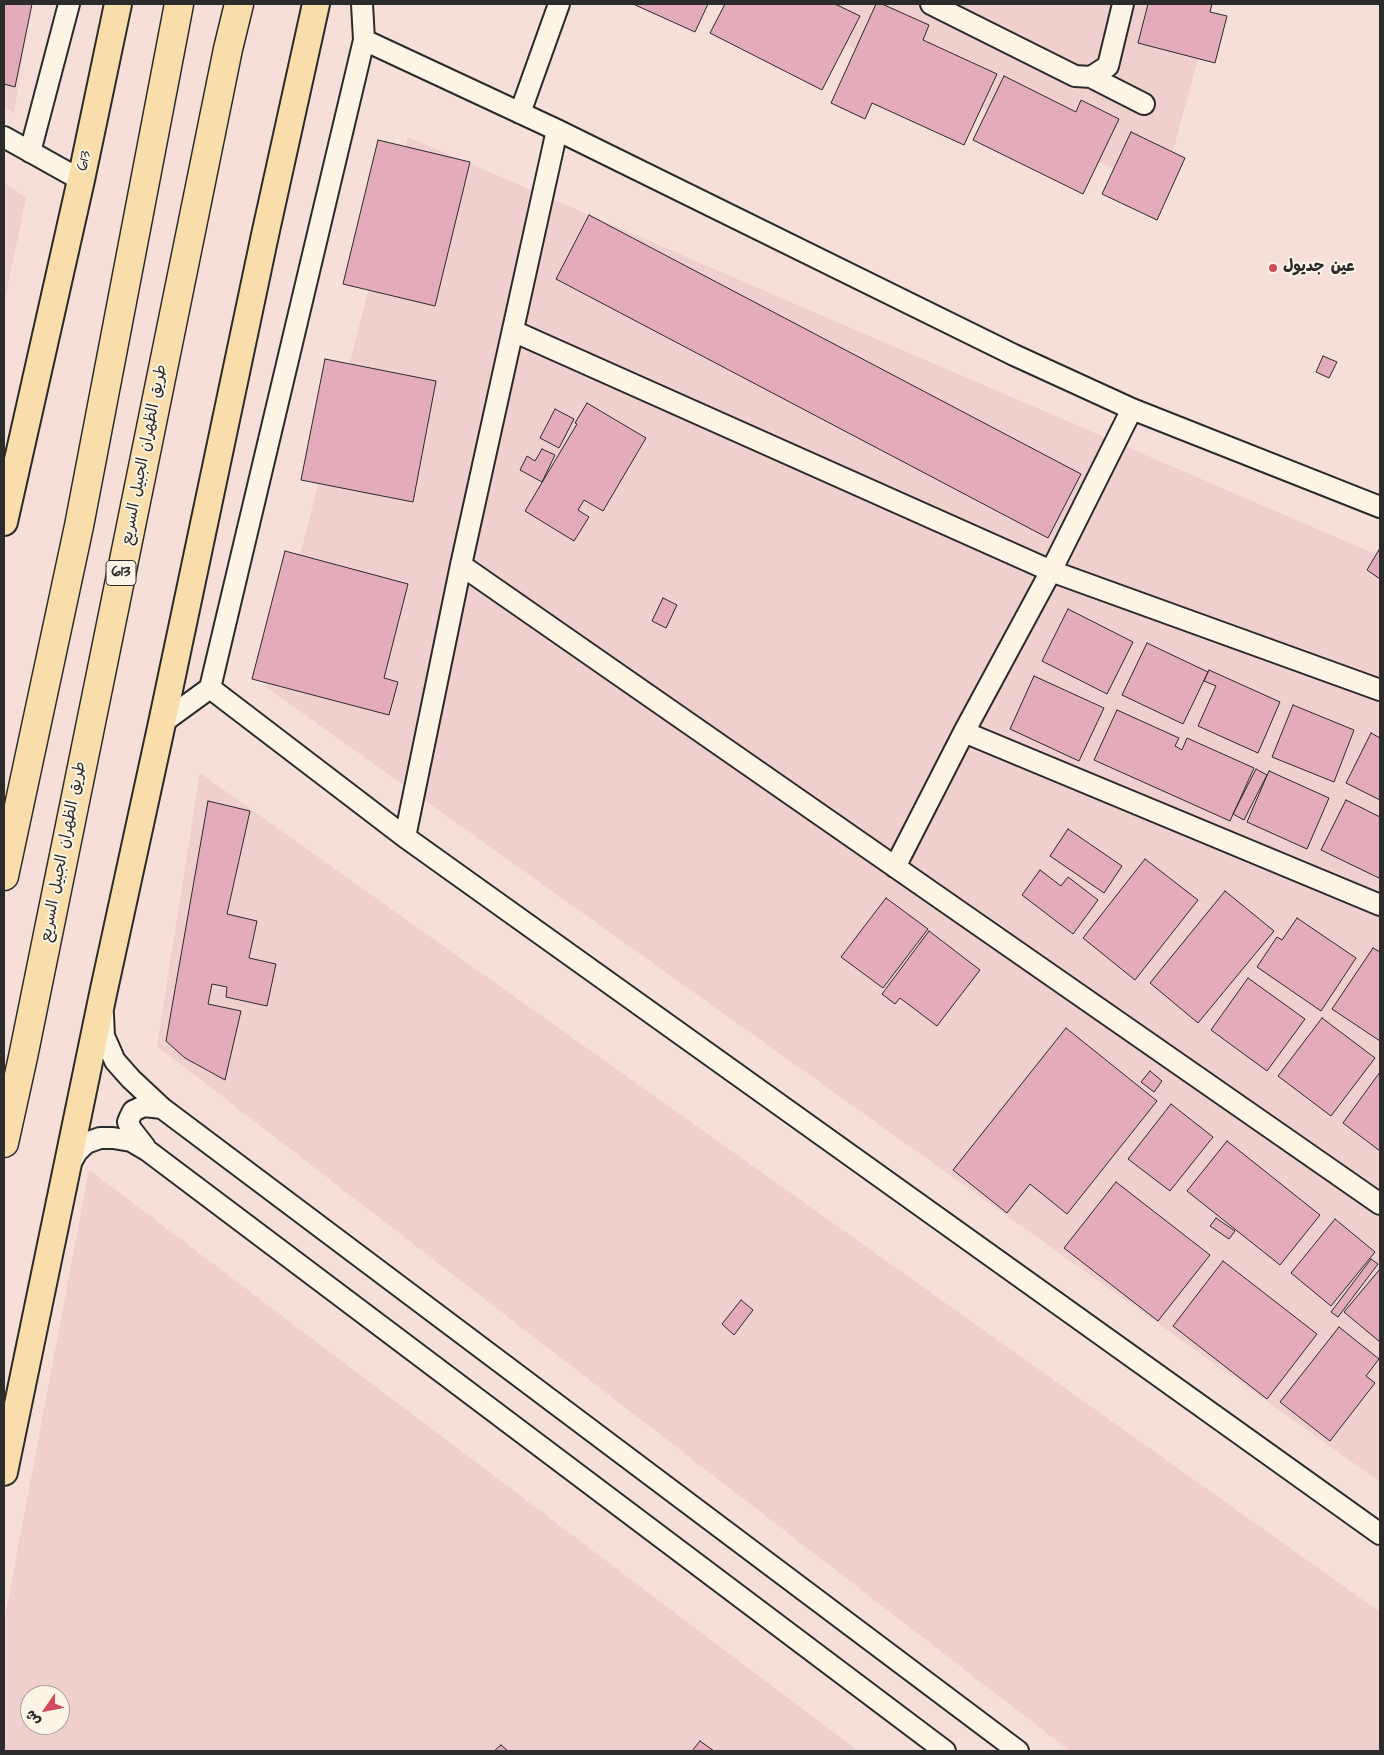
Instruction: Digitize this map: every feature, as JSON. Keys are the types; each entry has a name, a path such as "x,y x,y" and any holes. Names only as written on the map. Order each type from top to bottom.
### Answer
{"highway":[{"path":"4,876 79,526 179,4"},
{"name":"طريق الظهران الجبيل السريع","path":"4,1142 27,1038 228,48 239,4"},
{"path":"4,784 79,526"}],"main road":[{"name":"613","path":"4,522 81,180 118,4"},
{"path":"4,1472 64,1175 316,4"}],"street":[{"path":"30,152 69,4"},
{"path":"162,723 210,688 364,40 362,4"},
{"path":"520,113 559,4"},
{"path":"931,4 1075,76 1091,77 1144,104"},
{"path":"1091,77 1108,66 1123,4"},
{"path":"364,40 557,130 1132,410 1380,506"},
{"path":"405,837 461,565 557,130"},
{"path":"4,137 81,180"},
{"path":"513,331 1051,571 1380,690"},
{"path":"895,867 964,732 1051,571 1132,410"},
{"path":"461,565 1380,1204"},
{"path":"210,688 405,837 1380,1534"},
{"path":"964,732 1380,905"},
{"path":"103,994 104,1036 115,1060 131,1079 162,1108 1018,1751"},
{"path":"148,1151 134,1135 128,1122 133,1111 144,1106 162,1108"},
{"path":"64,1175 77,1152 86,1142 100,1138 113,1138 131,1141 148,1151 945,1751"}],"shaded area":[{"path":"4,4 31,4 14,113 4,106"},
{"path":"758,4 1213,4 1162,191"},
{"path":"408,137 1380,556 1380,1482 266,687"},
{"path":"4,183 26,198 4,304"},
{"path":"200,773 1380,1612 1380,1751 1070,1751 157,1046"},
{"path":"89,1170 858,1751 4,1751 4,1622"}],"building":[{"path":"4,4 32,4 15,87 4,84"},
{"path":"633,4 708,4 695,32"},
{"path":"725,4 835,4 860,16 822,90 710,33"},
{"path":"876,4 882,4 929,25 923,40 997,74 964,145 872,103 865,119 831,103"},
{"path":"1148,4 1212,4 1210,12 1227,16 1215,63 1138,43"},
{"path":"1004,76 1076,112 1081,100 1119,119 1083,194 973,140"},
{"path":"1131,132 1185,158 1157,220 1102,194"},
{"path":"378,140 470,162 435,306 343,284"},
{"path":"589,215 1081,474 1048,538 556,279"},
{"path":"1323,356 1337,362 1329,378 1316,372"},
{"path":"325,359 436,381 413,502 301,480"},
{"path":"587,403 646,438 603,511 584,500 578,510 589,517 574,541 525,511 577,424 575,423"},
{"path":"555,409 574,419 559,448 540,438"},
{"path":"542,449 555,455 542,482 520,470 527,456 535,461"},
{"path":"1380,548 1380,579 1367,570"},
{"path":"285,551 408,584 384,678 398,682 389,715 252,679"},
{"path":"663,598 677,605 666,628 652,621"},
{"path":"1068,609 1133,642 1107,694 1042,661"},
{"path":"1147,643 1208,672 1183,724 1122,695"},
{"path":"1209,670 1280,702 1258,753 1198,726 1216,686 1204,681"},
{"path":"1034,676 1104,708 1079,761 1010,729"},
{"path":"1293,705 1354,730 1334,782 1272,757"},
{"path":"1117,710 1179,738 1175,746 1182,750 1187,738 1254,768 1230,821 1094,760"},
{"path":"1371,733 1380,738 1380,800 1346,783"},
{"path":"1256,769 1267,775 1244,820 1233,814"},
{"path":"1269,771 1329,798 1307,849 1247,822"},
{"path":"1346,800 1380,817 1379,878 1321,850"},
{"path":"208,801 250,811 227,914 257,921 249,958 276,964 267,1006 226,997 227,987 212,984 208,1004 241,1011 225,1080 185,1058 166,1041"},
{"path":"1068,829 1122,866 1104,893 1050,856"},
{"path":"1145,859 1198,900 1135,980 1083,938"},
{"path":"1040,870 1061,886 1068,877 1098,900 1073,934 1022,895"},
{"path":"1225,891 1274,931 1198,1023 1150,983"},
{"path":"886,898 928,929 883,988 841,957"},
{"path":"1297,918 1356,958 1321,1011 1257,967 1277,937 1282,940"},
{"path":"929,931 980,970 937,1026 900,998 895,1004 882,994"},
{"path":"1373,948 1380,952 1380,1041 1332,1009"},
{"path":"1248,978 1305,1019 1267,1071 1211,1030"},
{"path":"1322,1018 1375,1058 1331,1116 1278,1076"},
{"path":"1066,1028 1157,1101 1067,1214 1030,1184 1007,1213 953,1170"},
{"path":"1150,1071 1162,1081 1154,1092 1141,1082"},
{"path":"1380,1072 1380,1151 1343,1123"},
{"path":"1171,1104 1213,1137 1170,1191 1128,1159"},
{"path":"1227,1141 1320,1215 1280,1265 1187,1191"},
{"path":"1116,1182 1210,1255 1158,1321 1064,1248"},
{"path":"1216,1218 1235,1231 1229,1239 1210,1226"},
{"path":"1335,1219 1375,1252 1331,1306 1291,1273"},
{"path":"1371,1259 1378,1264 1338,1317 1331,1312"},
{"path":"1223,1261 1317,1334 1267,1399 1173,1326"},
{"path":"1380,1269 1380,1342 1344,1312"},
{"path":"741,1300 753,1310 734,1335 722,1324"},
{"path":"1339,1327 1379,1359 1366,1376 1375,1383 1330,1441 1280,1402"},
{"path":"700,1741 714,1751 692,1751"},
{"path":"501,1745 508,1751 494,1751"}],"place":[{"name":"عين جديول","path":"1273,268"}]}
